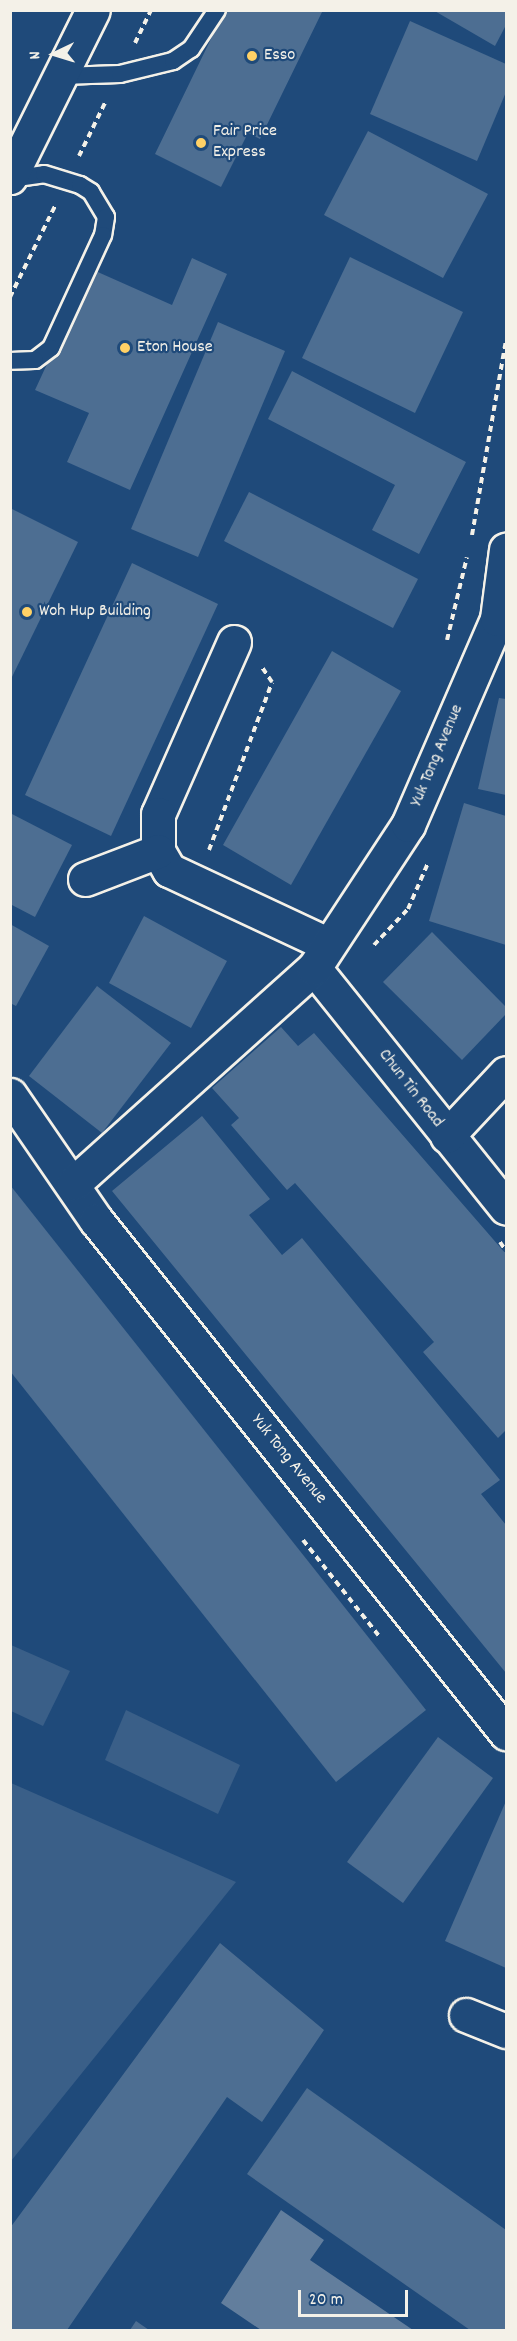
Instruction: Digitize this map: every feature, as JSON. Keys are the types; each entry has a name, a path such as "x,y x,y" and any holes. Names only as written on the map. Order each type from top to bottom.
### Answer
{"main road":[{"path":"10,178 93,10"},
{"name":"Yuk Tong Avenue","path":"74,1183 321,956 408,825 502,620 507,550"},
{"path":"232,647 158,814 158,851 169,870 321,956"},
{"path":"85,879 158,851"},
{"name":"Chun Tin Road","path":"321,956 447,1136 507,1208"},
{"path":"447,1136 507,1073"},
{"name":"Yuk Tong Avenue","path":"10,1095 74,1183 96,1221 507,1733"},
{"path":"466,2015 507,2031"}],"lane":[{"path":"61,76 120,74 173,62 191,49 218,10"},
{"path":"10,178 44,174 80,185 91,192 106,217 103,235 51,348 35,360 10,361"}],"path":[{"path":"471,540 507,341"},
{"path":"446,645 468,552"},
{"path":"213,859 208,847 272,682 265,669 232,647"}],"shaded area":[{"path":"11,1645 70,1671 43,1726 11,1711"},
{"path":"126,1710 240,1765 218,1814 105,1760"},
{"path":"11,1783 236,1882 11,2161"},
{"path":"281,2210 324,2240 310,2260 413,2330 261,2330 221,2303"}],"building":[{"name":"Esso","path":"225,10 323,10 260,139 248,133 221,187 155,154"},
{"path":"433,10 506,10 506,25 495,46"},
{"path":"410,21 506,64 506,92 477,161 370,114"},
{"path":"368,131 488,194 443,278 324,215"},
{"path":"350,257 463,312 415,413 302,358"},
{"name":"Eton House","path":"192,258 227,274 130,490 67,462 89,413 35,390 91,269 172,305"},
{"path":"218,322 285,351 198,557 131,529"},
{"path":"292,371 466,462 419,554 372,530 395,485 268,419"},
{"path":"249,492 418,579 393,628 224,541"},
{"name":"Woh Hup Building","path":"10,508 78,542 10,681"},
{"path":"132,563 218,604 111,836 25,795"},
{"path":"332,651 401,691 291,885 223,845"},
{"path":"499,698 506,699 506,795 478,789"},
{"path":"464,803 506,816 506,945 429,921"},
{"path":"10,813 72,845 35,917 10,904"},
{"path":"144,916 227,961 191,1028 109,983"},
{"path":"10,924 49,946 16,1006 10,1003"},
{"path":"432,932 506,1007 506,1014 462,1060 383,982"},
{"path":"97,986 171,1043 102,1133 29,1076"},
{"path":"281,1027 298,1046 314,1033 506,1254 506,1430 498,1438 423,1352 434,1342 295,1183 287,1190 231,1125 239,1118 212,1088"},
{"path":"202,1116 270,1199 249,1215 282,1255 302,1238 500,1480 481,1494 506,1525 506,1673 112,1191"},
{"path":"10,1185 426,1710 336,1782 10,1371"},
{"path":"438,1737 493,1778 403,1903 347,1862"},
{"path":"506,1801 506,1968 445,1941"},
{"path":"220,1943 324,2030 262,2122 227,2097 67,2330 10,2330 10,2228"},
{"path":"307,2088 506,2230 506,2330 470,2330 247,2174"},
{"path":"136,2321 149,2330 130,2330"}],"place":[{"name":"Esso","path":"252,56"},
{"name":"Fair Price Express","path":"201,143"},
{"name":"Eton House","path":"125,348"},
{"name":"Woh Hup Building","path":"27,612"}]}
